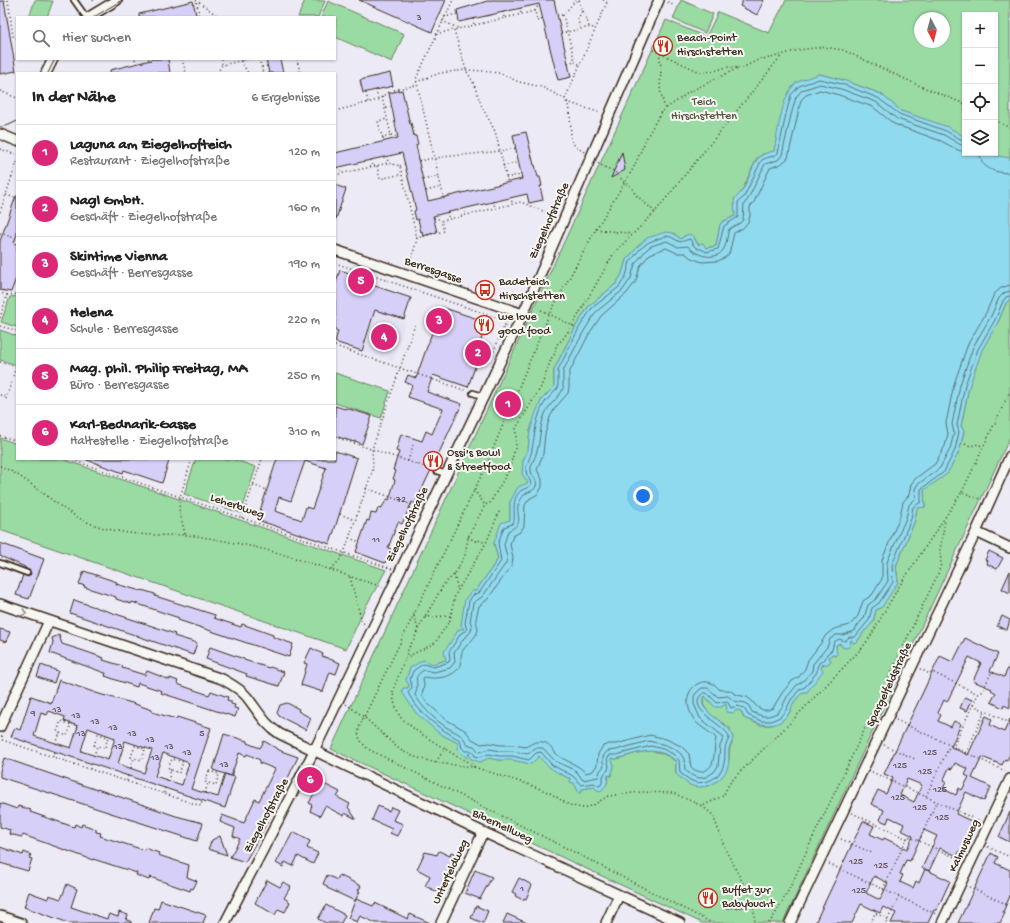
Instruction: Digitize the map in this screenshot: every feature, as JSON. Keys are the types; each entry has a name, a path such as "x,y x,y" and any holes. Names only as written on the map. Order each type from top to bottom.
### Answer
{"street":[{"path":"90,16 117,0"},
{"name":"Ziegelhofstraße","path":"224,923 314,751 484,396 523,314 609,116 663,1"},
{"path":"46,72 52,60"},
{"path":"0,134 16,141"},
{"name":"Berresgasse","path":"336,250 523,314"},
{"name":"Spargelfeldstraße","path":"790,923 976,532 1010,456"},
{"path":"976,532 1010,548"},
{"name":"Bibernellweg","path":"0,604 222,679 243,693 265,723 272,729 314,751 483,832 680,923"},
{"path":"0,727 49,621"},
{"name":"Kalmusweg","path":"943,921 1010,779"},
{"name":"Unterfeldweg","path":"441,923 483,832"},
{"path":"606,923 619,895"},
{"path":"0,916 21,923"}],"lane":[{"path":"74,0 87,16"},
{"path":"473,393 484,396"},
{"path":"437,471 446,474"},
{"path":"0,563 27,572"}],"path":[{"path":"8,0 13,36 16,38"},
{"path":"196,0 199,14 196,16"},
{"path":"196,0 218,16"},
{"path":"444,199 416,79 453,0"},
{"path":"557,16 563,15 575,1 579,0 589,27"},
{"path":"565,98 607,1 603,0"},
{"path":"663,1 673,5"},
{"path":"539,4 535,11 537,21 544,19"},
{"path":"520,8 522,14"},
{"path":"436,34 535,11"},
{"path":"580,29 578,19 582,11"},
{"path":"503,12 504,18"},
{"path":"444,17 458,14"},
{"path":"563,15 574,61"},
{"path":"473,19 474,25"},
{"path":"442,21 459,29"},
{"path":"561,34 589,27 595,29"},
{"path":"454,30 466,70 473,82 482,107 495,131 508,184"},
{"path":"9,33 13,32"},
{"path":"652,50 700,72 714,71 726,67 742,68 760,59 798,50 823,47 844,50 920,86 962,103"},
{"path":"658,52 661,67 660,90 665,109"},
{"path":"474,767 469,762 418,732 400,717 394,702 393,690 410,645 444,584 454,575 465,555 468,537 485,505 490,503 509,470 516,445 516,428 541,387 552,357 555,354 556,345 562,340 572,326 614,254 654,212 782,55"},
{"path":"135,60 137,65"},
{"path":"182,60 186,72"},
{"path":"218,72 222,65 221,60"},
{"path":"239,60 247,72"},
{"path":"222,65 244,60"},
{"path":"259,60 262,72"},
{"path":"297,60 300,72"},
{"path":"568,63 574,61 580,64"},
{"path":"261,67 268,66"},
{"path":"712,923 368,749 361,743 358,736 358,727 414,615 488,460 549,315 596,229 633,169 647,137 661,112 691,92 738,68"},
{"path":"394,90 417,84 440,73 466,70 499,73 519,82 542,87 565,98 570,110 571,137 575,146 604,167 614,171 624,182 632,186 635,194 654,212"},
{"path":"376,90 378,100"},
{"path":"0,91 16,98"},
{"path":"336,110 378,100 388,92"},
{"path":"366,93 368,103"},
{"path":"382,97 391,135"},
{"path":"567,102 609,116"},
{"path":"385,108 392,107"},
{"path":"384,142 378,121 388,119"},
{"path":"998,122 1010,128"},
{"path":"383,137 391,135 398,137"},
{"path":"419,161 435,158 500,152 516,148"},
{"path":"0,149 16,155"},
{"path":"387,156 388,163"},
{"path":"370,160 372,166"},
{"path":"503,166 519,162"},
{"path":"336,175 388,163 400,166 405,164"},
{"path":"0,212 16,165"},
{"path":"376,166 380,179 402,174"},
{"path":"400,166 416,238 416,244 409,266"},
{"path":"340,167 342,173"},
{"path":"506,178 517,175 522,178"},
{"path":"423,180 439,176"},
{"path":"426,191 441,187"},
{"path":"6,195 15,198"},
{"path":"511,197 512,204"},
{"path":"493,201 495,208"},
{"path":"434,218 442,220 449,219 520,202 564,220"},
{"path":"464,208 466,215"},
{"path":"447,212 449,219"},
{"path":"416,238 444,232 442,220"},
{"path":"596,229 632,234"},
{"path":"0,233 16,239"},
{"path":"336,263 494,317 506,320 523,314"},
{"path":"1,293 7,295 16,294"},
{"path":"0,318 7,295"},
{"path":"541,310 575,327"},
{"path":"331,569 344,553 373,467 372,449 415,325"},
{"path":"0,326 16,331"},
{"path":"336,346 473,393"},
{"path":"0,366 1,362 16,367 6,398 0,395"},
{"path":"702,806 723,796 729,784 738,774 786,727 862,648 898,588 962,492 1010,391"},
{"path":"0,436 16,441"},
{"path":"336,437 437,471"},
{"path":"961,443 970,446 978,444 984,447"},
{"path":"407,461 413,446"},
{"name":"Leherbweg","path":"72,460 399,572"},
{"path":"185,535 179,509 180,497 192,460"},
{"path":"242,518 262,460"},
{"path":"0,466 19,477 65,510 92,524 132,534 185,535 264,549 299,558 350,577 384,587"},
{"path":"253,485 267,490"},
{"path":"366,488 420,508"},
{"path":"474,490 485,505"},
{"path":"962,492 989,502"},
{"path":"405,658 435,643 450,620 458,590 486,543 500,510"},
{"path":"340,514 355,520"},
{"path":"769,923 790,886 938,574 941,564 940,550 945,518"},
{"path":"468,537 475,541 478,540 486,543"},
{"path":"349,538 360,542"},
{"path":"454,575 458,590"},
{"path":"350,577 362,622 366,624"},
{"path":"414,615 418,629"},
{"path":"425,617 451,616"},
{"path":"912,666 930,674 932,672 978,694"},
{"path":"953,747 978,694 982,692 992,671"},
{"path":"339,699 364,717 400,750 415,757 436,762 474,767 533,786 550,793 569,805 582,808 592,806 608,796 641,792 673,793 702,806 713,815 726,851 753,902 754,923"},
{"path":"973,705 1010,723"},
{"path":"966,753 986,711"},
{"path":"888,716 1010,773"},
{"path":"56,744 60,733 57,732 61,721 71,725 67,736 60,733"},
{"path":"0,727 2,740 201,806 202,801"},
{"path":"94,756 97,746 94,745 98,734 108,737 105,748 97,746"},
{"path":"876,742 915,759"},
{"path":"926,796 950,745"},
{"path":"131,768 134,758 131,757 135,746 145,749 142,760 134,758"},
{"path":"436,762 445,748"},
{"path":"53,757 54,751"},
{"path":"168,781 171,770 168,769 172,758 182,762 179,773 171,770"},
{"path":"90,769 91,764"},
{"path":"864,768 988,825"},
{"path":"205,793 208,783 205,782 209,771 219,774 216,785 208,783"},
{"path":"127,781 128,776"},
{"path":"164,794 165,788"},
{"path":"919,841 937,801"},
{"path":"844,810 907,839"},
{"path":"832,835 872,853"},
{"path":"883,889 908,836 970,865"},
{"path":"980,844 1010,857"},
{"path":"820,860 899,896 943,921"},
{"path":"961,884 1006,904"},
{"path":"886,923 899,896"},
{"path":"871,923 875,913 888,919"}],"shaded area":[{"path":"376,311 400,319 399,321 405,323 393,361 363,351"}],"green space":[{"path":"35,0 53,1 47,16 29,16"},
{"path":"305,0 325,1 318,16 298,16"},
{"path":"681,0 713,14 705,33 673,19"},
{"name":"Teich Hirschstetten","path":"786,0 1010,0 1010,164 996,156 998,156 998,12 962,12 962,137 940,125 901,111 881,94 843,80 819,74 782,113 774,152 763,154 757,158 740,195 735,216 722,222 720,225 716,246 706,248 697,243 694,237 684,236 681,239 673,233 636,249 626,260 622,274 616,284 589,306 576,326 554,370 554,387 542,399 530,431 528,450 523,461 528,483 510,502 510,520 494,543 498,559 476,591 464,629 447,660 433,664 409,685 408,688 403,689 439,733 458,743 467,757 469,752 498,760 512,759 531,764 539,755 560,774 571,779 582,789 607,784 608,775 611,776 611,758 616,759 640,753 654,752 668,756 676,762 676,774 709,786 720,778 725,772 728,763 729,750 732,743 730,728 707,710 703,701 705,696 715,707 726,704 742,711 744,718 760,725 772,725 783,720 790,712 794,702 832,654 835,656 836,645 852,640 857,642 865,630 873,622 876,610 898,582 896,566 915,520 917,508 925,507 924,490 959,452 964,431 961,426 969,386 981,350 999,320 1006,303 1010,299 1010,437 783,923 702,923 331,749 666,20 706,37 718,12 769,33"},
{"path":"328,1 404,34 392,62 336,37 336,16 321,16"},
{"path":"16,296 16,327 1,322 10,297"},
{"path":"0,330 16,336 16,365 0,360"},
{"path":"336,373 390,391 381,418 336,403"},
{"path":"0,438 16,444 16,460 65,460 386,570 364,610 346,649 0,530"},
{"path":"196,460 235,460 256,467 241,513 184,494"}],"water":[{"name":"Badeteich Hirschstetten","path":"819,74 843,80 881,94 901,111 948,127 962,135 962,156 998,156 1010,158 1010,299 1006,303 999,320 982,350 969,387 961,426 964,431 959,452 947,474 924,490 925,507 917,508 915,520 896,566 898,582 882,607 876,610 873,622 865,630 857,642 853,643 852,640 850,641 851,645 847,648 842,647 840,643 836,645 837,654 835,656 832,654 829,657 831,661 828,664 823,664 821,668 823,671 807,692 803,692 796,699 789,713 779,722 768,725 750,721 744,718 741,711 737,710 733,713 727,712 726,704 721,707 715,707 705,696 702,701 708,712 727,727 733,737 729,748 727,769 716,782 710,785 699,787 688,784 676,774 676,761 668,756 654,751 647,751 616,759 611,758 614,765 611,776 608,775 607,784 601,791 594,787 582,789 581,793 579,793 574,783 570,782 571,779 549,767 539,756 531,764 512,760 498,760 489,758 480,762 471,759 469,753 467,758 458,750 458,743 439,733 416,713 402,692 403,688 408,688 409,685 406,680 410,668 423,660 433,664 446,660 444,652 459,629 464,629 461,625 465,599 472,591 476,591 498,559 494,543 501,523 510,520 510,502 518,487 528,483 522,474 523,461 528,450 530,431 536,412 542,399 554,387 554,370 576,326 589,306 616,284 622,274 626,260 647,238 666,232 673,233 681,239 690,235 699,245 703,243 706,248 716,246 720,225 722,222 735,216 734,199 743,189 758,158 766,153 774,151 781,115 787,97 796,83"}],"building":[{"path":"359,0 446,0 432,32"},
{"path":"491,0 554,0 571,77 558,80 539,4 459,22 457,10"},
{"path":"743,0 764,0 757,15 740,6"},
{"path":"0,1 4,1 16,71 0,74"},
{"path":"193,1 196,15 139,16 139,14"},
{"name":"Beach-Point Hirschstetten","path":"661,40 669,44 665,52 656,48"},
{"path":"151,60 168,60 170,72 110,72 110,70"},
{"path":"266,60 280,60 283,72 269,72"},
{"path":"390,73 393,86 363,93 360,80"},
{"path":"402,90 410,124 411,123 414,136 416,136 418,144 416,145 418,159 428,201 522,179 513,135 526,132 534,165 538,177 540,177 543,200 529,203 527,194 433,216 437,232 423,236 418,219 416,220 414,211 416,210 402,153 336,168 336,153 398,138 389,93"},
{"path":"622,152 625,170 611,178"},
{"path":"336,185 346,189 336,219"},
{"path":"16,196 16,237 14,243 16,244 16,279 11,292 0,290 0,241"},
{"path":"340,270 374,281 372,285 411,298 404,319 375,310 362,351 336,342 338,331 336,330 336,282"},
{"path":"441,307 487,322 480,343 483,344 468,387 433,375 427,392 462,404 415,504 412,502 402,524 398,522 388,548 391,549 385,563 356,552 367,520 369,521 371,513 376,514 378,508 381,509 387,499 389,500 395,480 393,479 396,471 393,470 399,452 396,451 401,434 422,441 426,431 432,434 443,409 408,397 412,385 405,382 408,375 416,378"},
{"path":"504,393 520,401 514,413 498,406"},
{"path":"336,406 372,416 362,444 355,441 354,442 336,436"},
{"path":"336,451 357,458 330,544 257,520 277,460 336,460","holes":["305,461 326,468 312,509 306,507 302,520 275,511 279,497 291,501"]},
{"path":"87,460 169,461 162,483 124,470 123,473"},
{"path":"0,543 44,559 29,599 16,595 23,575 29,576 31,574 30,571 25,567 0,556"},
{"path":"989,551 1003,558 997,569 987,564 988,561 985,560"},
{"path":"84,571 117,582 116,584 155,594 155,596 215,615 214,618 241,627 242,624 273,635 273,637 293,644 289,657 178,620 179,618 132,602 131,604 116,599 116,597 84,587 85,586 79,584"},
{"path":"1010,571 1010,593 1002,589"},
{"path":"74,600 161,629 175,634 174,636 197,643 193,655 70,613"},
{"path":"1002,616 1010,620 1007,630 997,626"},
{"path":"0,629 10,632 6,642 0,640"},
{"path":"59,635 62,644 104,658 103,660 123,666 122,668 145,675 147,671 170,680 170,678 178,681 177,683 180,685 209,695 211,691 228,697 227,700 231,701 231,704 235,705 234,708 238,709 235,717 161,693 162,691 138,683 137,687 122,682 105,676 106,673 50,653 53,642 52,638"},
{"path":"965,638 998,654 990,671 1004,677 1010,664 1010,708 1004,705 1003,708 991,702 996,693 991,690 992,689 973,681 981,663 969,657 947,702 944,700 938,713 941,715 938,721 951,727 954,721 961,724 951,747 968,755 986,716 992,719 990,725 1004,732 1010,719 1010,754 1002,765 982,757 972,778 991,787 984,801 966,792 956,814 973,822 970,828 972,829 962,851 960,850 957,856 940,848 929,871 950,881 939,905 936,910 934,910 928,923 891,923 896,913 883,907 880,913 861,904 852,923 815,923 863,821 874,826 870,834 883,840 884,838 907,849 913,836 901,830 904,824 889,817 887,823 880,820 884,810 871,804 878,790 886,794 893,778 884,774 940,656 953,662","holes":["955,763 968,769 965,775 969,777 962,790 959,788 956,795 943,789 946,782 943,781 949,768 952,769","907,779 922,785 914,802 900,795","924,830 937,836 922,868 925,869 919,883 916,881 913,888 900,882 903,875 900,874 906,860 910,861","874,876 888,883 880,900 866,893"]},
{"path":"210,647 244,660 284,672 279,686 246,676 247,674 206,659"},
{"path":"311,648 323,654 322,656 340,663 336,674 330,672 323,692 301,685 307,664 304,663"},
{"path":"41,665 58,671 54,683 37,677"},
{"path":"59,680 99,694 132,703 152,710 152,712 176,719 177,717 211,728 191,789 218,797 225,774 235,777 225,808 11,737 15,728 20,730 31,696 51,703","holes":["49,711 65,717 64,721 78,726 71,748 34,736 41,713 47,715","88,728 115,738 108,760 81,751","125,741 152,750 144,773 118,764","163,753 189,763 182,785 155,776"]},
{"path":"965,697 972,700 967,711 960,708"},
{"path":"287,703 299,709 298,711 311,718 306,730 279,716 277,713 280,705"},
{"path":"224,734 247,741 247,743 260,748 264,741 281,751 298,757 263,830 245,862 230,857 240,839 233,836 235,828 220,822 222,815 244,823 255,799 259,801 275,769 260,763 260,760 247,754 246,756 239,753 231,776 213,770"},
{"path":"4,758 176,816 203,823 197,841 0,777 0,771"},
{"path":"320,782 340,792 337,797 350,804 348,807 356,819 345,813 344,816 325,806 320,816 310,811 312,805 309,803"},
{"path":"0,803 17,809 18,806 31,810 30,812 74,827 75,824 81,827 82,824 96,829 96,832 101,833 100,836 144,850 145,848 159,853 158,855 189,865 187,877 197,881 193,889 191,888 190,891 150,877 149,880 136,875 137,873 93,860 23,835 22,837 9,834 10,830 0,827"},
{"path":"378,806 389,811 391,807 398,810 393,820 403,824 397,836 390,833 392,829 372,820"},
{"path":"1010,812 1010,842 999,837"},
{"path":"293,832 310,841 307,848 318,853 313,864 298,856 293,866 285,862 283,867 276,863"},
{"path":"220,836 227,855 208,849 212,840"},
{"path":"0,847 23,855 24,852 31,855 29,858 32,859 28,871 0,863"},
{"path":"439,851 450,856 451,852 460,856 442,894 425,886 430,876 417,869 425,852 437,855"},
{"path":"991,853 998,857 995,863 1010,870 1010,896 1003,912 1005,913 1000,923 958,923"},
{"path":"475,870 492,877 480,899 465,893"},
{"path":"327,875 337,880 339,875 361,886 355,901 327,888 327,886 323,884"},
{"path":"519,878 532,885 526,899 524,898 523,900 515,896 516,894 512,892"},
{"path":"267,880 280,887 283,882 291,886 284,898 290,902 285,912 278,909 275,915 255,903"},
{"path":"67,884 77,889 71,907 107,919 109,914 118,917 119,912 128,915 126,920 131,921 131,923 69,923 24,907 29,892 48,899 49,895 61,899"},
{"path":"356,899 373,906 375,903 408,919 410,914 430,923 376,923 360,916 357,922 348,918"},
{"path":"161,900 206,915 203,923 149,923 154,908 158,909"},
{"path":"739,900 754,906 725,908"},
{"path":"326,905 345,915 341,923 326,923 318,919"},
{"path":"476,906 488,911 483,923 471,918"},
{"path":"507,914 527,923 503,923"}],"tram line":[{"path":"96,16 122,0"},
{"path":"48,72 54,60"},
{"path":"0,127 16,122"}],"place":[{"name":"Beach-Point Hirschstetten","path":"663,46"},
{"name":"Mag. phil. Philip Freitag, MA","path":"361,281"},
{"name":"Badeteich Hirschstetten","path":"485,290"},
{"name":"Skintime Vienna","path":"439,321"},
{"name":"we love good food","path":"484,325"},
{"name":"Helena","path":"384,337"},
{"name":"Nagl GmbH.","path":"478,353"},
{"name":"Laguna am Ziegelhofteich","path":"508,404"},
{"name":"Ossi's Bowl & Streetfood","path":"433,461"},
{"name":"Karl-Bednarik-Gasse","path":"310,780"},
{"name":"Buffet zur Babybucht","path":"708,898"}]}
